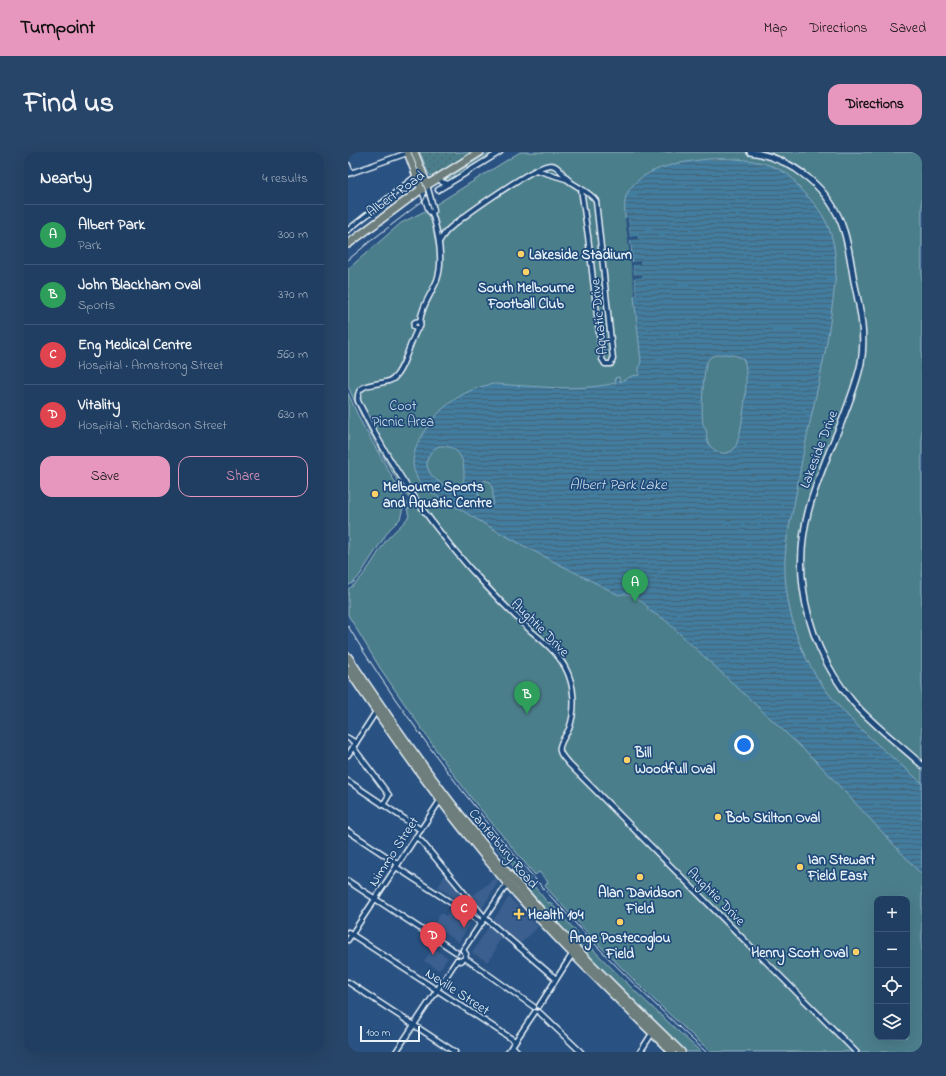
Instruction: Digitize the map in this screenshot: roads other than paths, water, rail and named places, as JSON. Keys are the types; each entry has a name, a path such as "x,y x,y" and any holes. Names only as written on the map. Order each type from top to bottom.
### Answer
{"main road":[{"path":"410,152 416,176 424,188"},
{"path":"410,152 424,188"},
{"name":"Albert Road","path":"348,244 424,188 480,152"},
{"name":"Canterbury Road","path":"348,657 378,709"},
{"name":"Canterbury Road","path":"348,669 442,797 508,883 654,1030 681,1052"},
{"name":"Canterbury Road","path":"442,797 574,951"},
{"name":"Canterbury Road","path":"654,1030 672,1052"}],"street":[{"path":"348,165 350,174 410,152"},
{"name":"Albert Road","path":"438,190 500,152"},
{"name":"Lakeside Drive","path":"750,152 768,156 788,164 812,181 835,210 844,232 861,315 863,340 862,356 853,391 815,489 805,523 802,559 804,590 808,615 824,658 852,701 922,765"},
{"name":"Aquatic Drive","path":"536,170 548,165 553,165 557,167 569,180 581,188 595,198 614,359 610,364 605,364 602,359 581,188"},
{"path":"439,242 446,232 454,225 514,182 536,170"},
{"name":"Aquatic Drive","path":"536,170 569,180"},
{"name":"Albert Road","path":"348,230 416,176"},
{"name":"Albert Road","path":"439,178 442,182 448,184"},
{"name":"Aughtie Drive","path":"424,188 429,211 432,213"},
{"name":"Aughtie Drive","path":"424,188 434,210 432,213 439,242 439,273 417,325 401,369 392,380 362,388 358,394 358,401 395,469 425,514 462,560 487,587 558,656 566,668 571,682 573,704 570,725 560,748 561,754 569,764 856,1052"},
{"path":"348,755 378,709"},
{"path":"348,738 389,795 383,805"},
{"path":"348,782 421,830"},
{"name":"Nimmo Street","path":"348,940 350,933 375,899 442,797"},
{"path":"348,831 482,923"},
{"path":"416,837 422,842 485,918 556,980"},
{"path":"348,882 456,952"},
{"path":"456,952 463,950 508,883"},
{"name":"Neville Street","path":"350,933 515,1041"},
{"path":"463,950 466,954 465,958"},
{"path":"508,1052 574,951"},
{"path":"456,952 455,955 457,960"},
{"path":"457,960 463,960 465,958"},
{"path":"465,958 537,1009 581,1052"},
{"path":"396,1052 457,960"},
{"path":"348,982 455,1052"},
{"path":"640,1052 654,1030"},
{"path":"512,1046 518,1052"}],"water":[{"name":"Albert Park Lake","path":"709,159 750,160 779,169 792,178 815,204 823,216 831,235 835,250 836,266 830,324 787,536 785,555 786,590 791,615 799,642 811,667 825,689 860,729 922,783 922,875 818,763 664,619 648,610 648,607 634,597 627,594 619,595 521,544 437,496 420,483 414,469 413,463 415,450 427,427 440,411 456,398 465,393 494,384 556,388 601,386 616,383 615,378 619,377 620,382 632,376 639,375 641,361 628,218 625,218 626,196 632,186 640,178 650,172 674,164","holes":["725,354 743,359 745,365 746,389 737,443 734,449 724,453 714,450 708,442 707,432 703,424 702,411 706,364 712,357","445,446 455,450 461,457 464,467 464,477 463,483 459,488 450,487 441,483 430,473 427,462 429,455 436,447","485,480 490,482 493,491 493,504 490,507 484,506 478,494 480,485"]}],"tram line":[{"path":"348,260 424,200 426,194 425,189 411,152"},
{"path":"348,626 363,651 413,724 479,812 514,855 550,896 626,976 706,1052"}],"place":[{"name":"Lakeside Stadium","path":"521,254"},
{"name":"South Melbourne Football Club","path":"526,272"},
{"name":"Melbourne Sports and Aquatic Centre","path":"375,494"},
{"name":"Albert Park","path":"635,602"},
{"name":"John Blackham Oval","path":"527,714"},
{"name":"Bill Woodfull Oval","path":"627,760"},
{"name":"Bob Skilton Oval","path":"718,817"},
{"name":"Ian Stewart Field East","path":"800,867"},
{"name":"Alan Davidson Field","path":"640,877"},
{"name":"Health 104","path":"519,914"},
{"name":"Ange Postecoglou Field","path":"620,922"},
{"name":"Eng Medical Centre","path":"464,928"},
{"name":"Henry Scott Oval","path":"856,952"},
{"name":"Vitality","path":"433,955"}],"park label":[{"name":"Coot Picnic Area","path":"403,414"}]}
